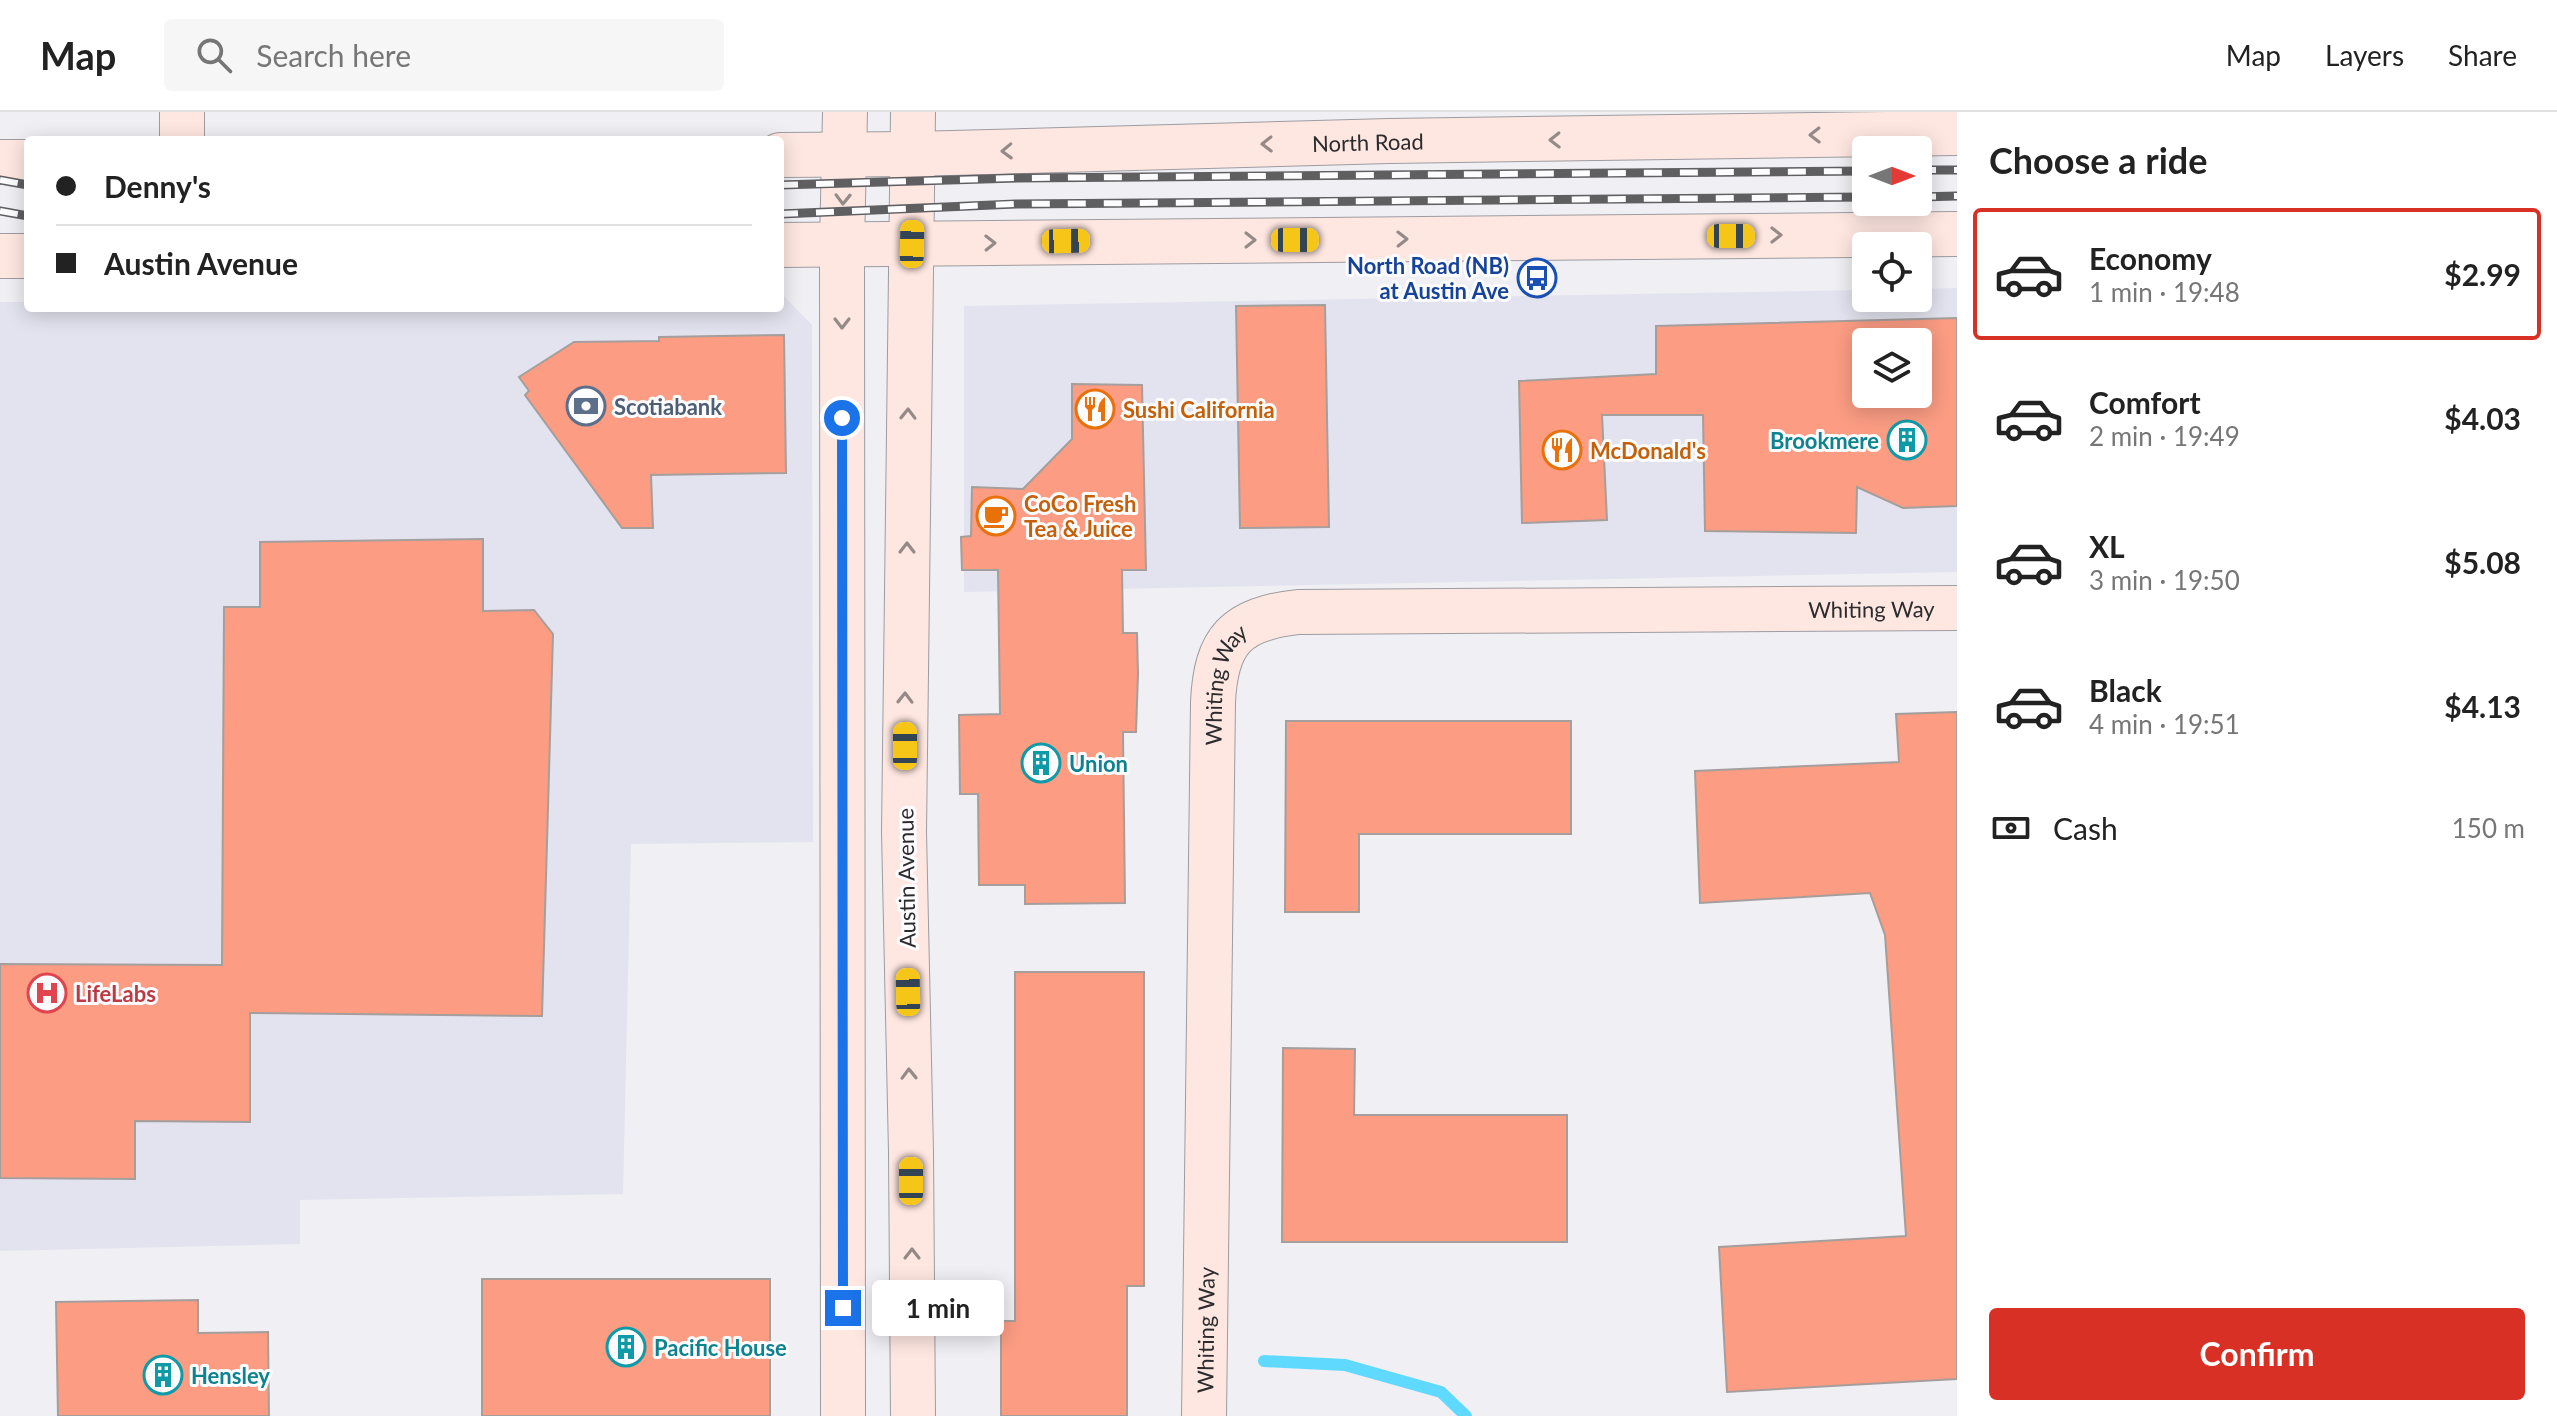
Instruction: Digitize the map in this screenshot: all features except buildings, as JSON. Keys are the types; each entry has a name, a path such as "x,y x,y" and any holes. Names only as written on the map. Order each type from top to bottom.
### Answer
{"main road":[{"path":"182,112 182,136"},
{"name":"North Road","path":"784,154 844,132 1373,141 1933,126"},
{"path":"843,1416 841,832 844,132"},
{"name":"Austin Avenue","path":"913,133 904,832 913,1416"},
{"path":"0,162 24,162"},
{"path":"784,245 1957,234"},
{"path":"0,256 24,256"},
{"name":"Whiting Way","path":"1204,1416 1214,674 1233,636 1258,619 1298,612 1957,608"},
{"path":"841,832 904,832"}],"shaded area":[{"path":"1957,288 1957,572 964,592 964,306 1852,290 1852,312 1932,312 1932,289"},
{"path":"784,296 812,325 813,842 631,844 623,1194 300,1200 300,1244 0,1251 0,302 24,302 24,312 784,312"}],"waterway":[{"path":"1264,1361 1345,1365 1441,1392 1466,1416"}],"railway":[{"path":"1932,170 1957,170"},
{"path":"784,185 1017,178 1852,171"},
{"path":"0,180 24,184"},
{"path":"1932,197 1957,196"},
{"path":"784,214 1016,204 1852,197"},
{"path":"0,211 24,215"}],"place":[{"name":"North Road (NB) at Austin Ave","path":"1537,278"},
{"name":"Scotiabank","path":"586,406"},
{"name":"Sushi California","path":"1095,409"},
{"name":"Brookmere","path":"1907,440"},
{"name":"McDonald's","path":"1562,450"},
{"name":"CoCo Fresh Tea & Juice","path":"996,516"},
{"name":"Union","path":"1041,763"},
{"name":"LifeLabs","path":"47,993"},
{"name":"Pacific House","path":"626,1347"},
{"name":"Hensley","path":"163,1375"}],"route":[{"path":"842,418 843,1308"}]}
